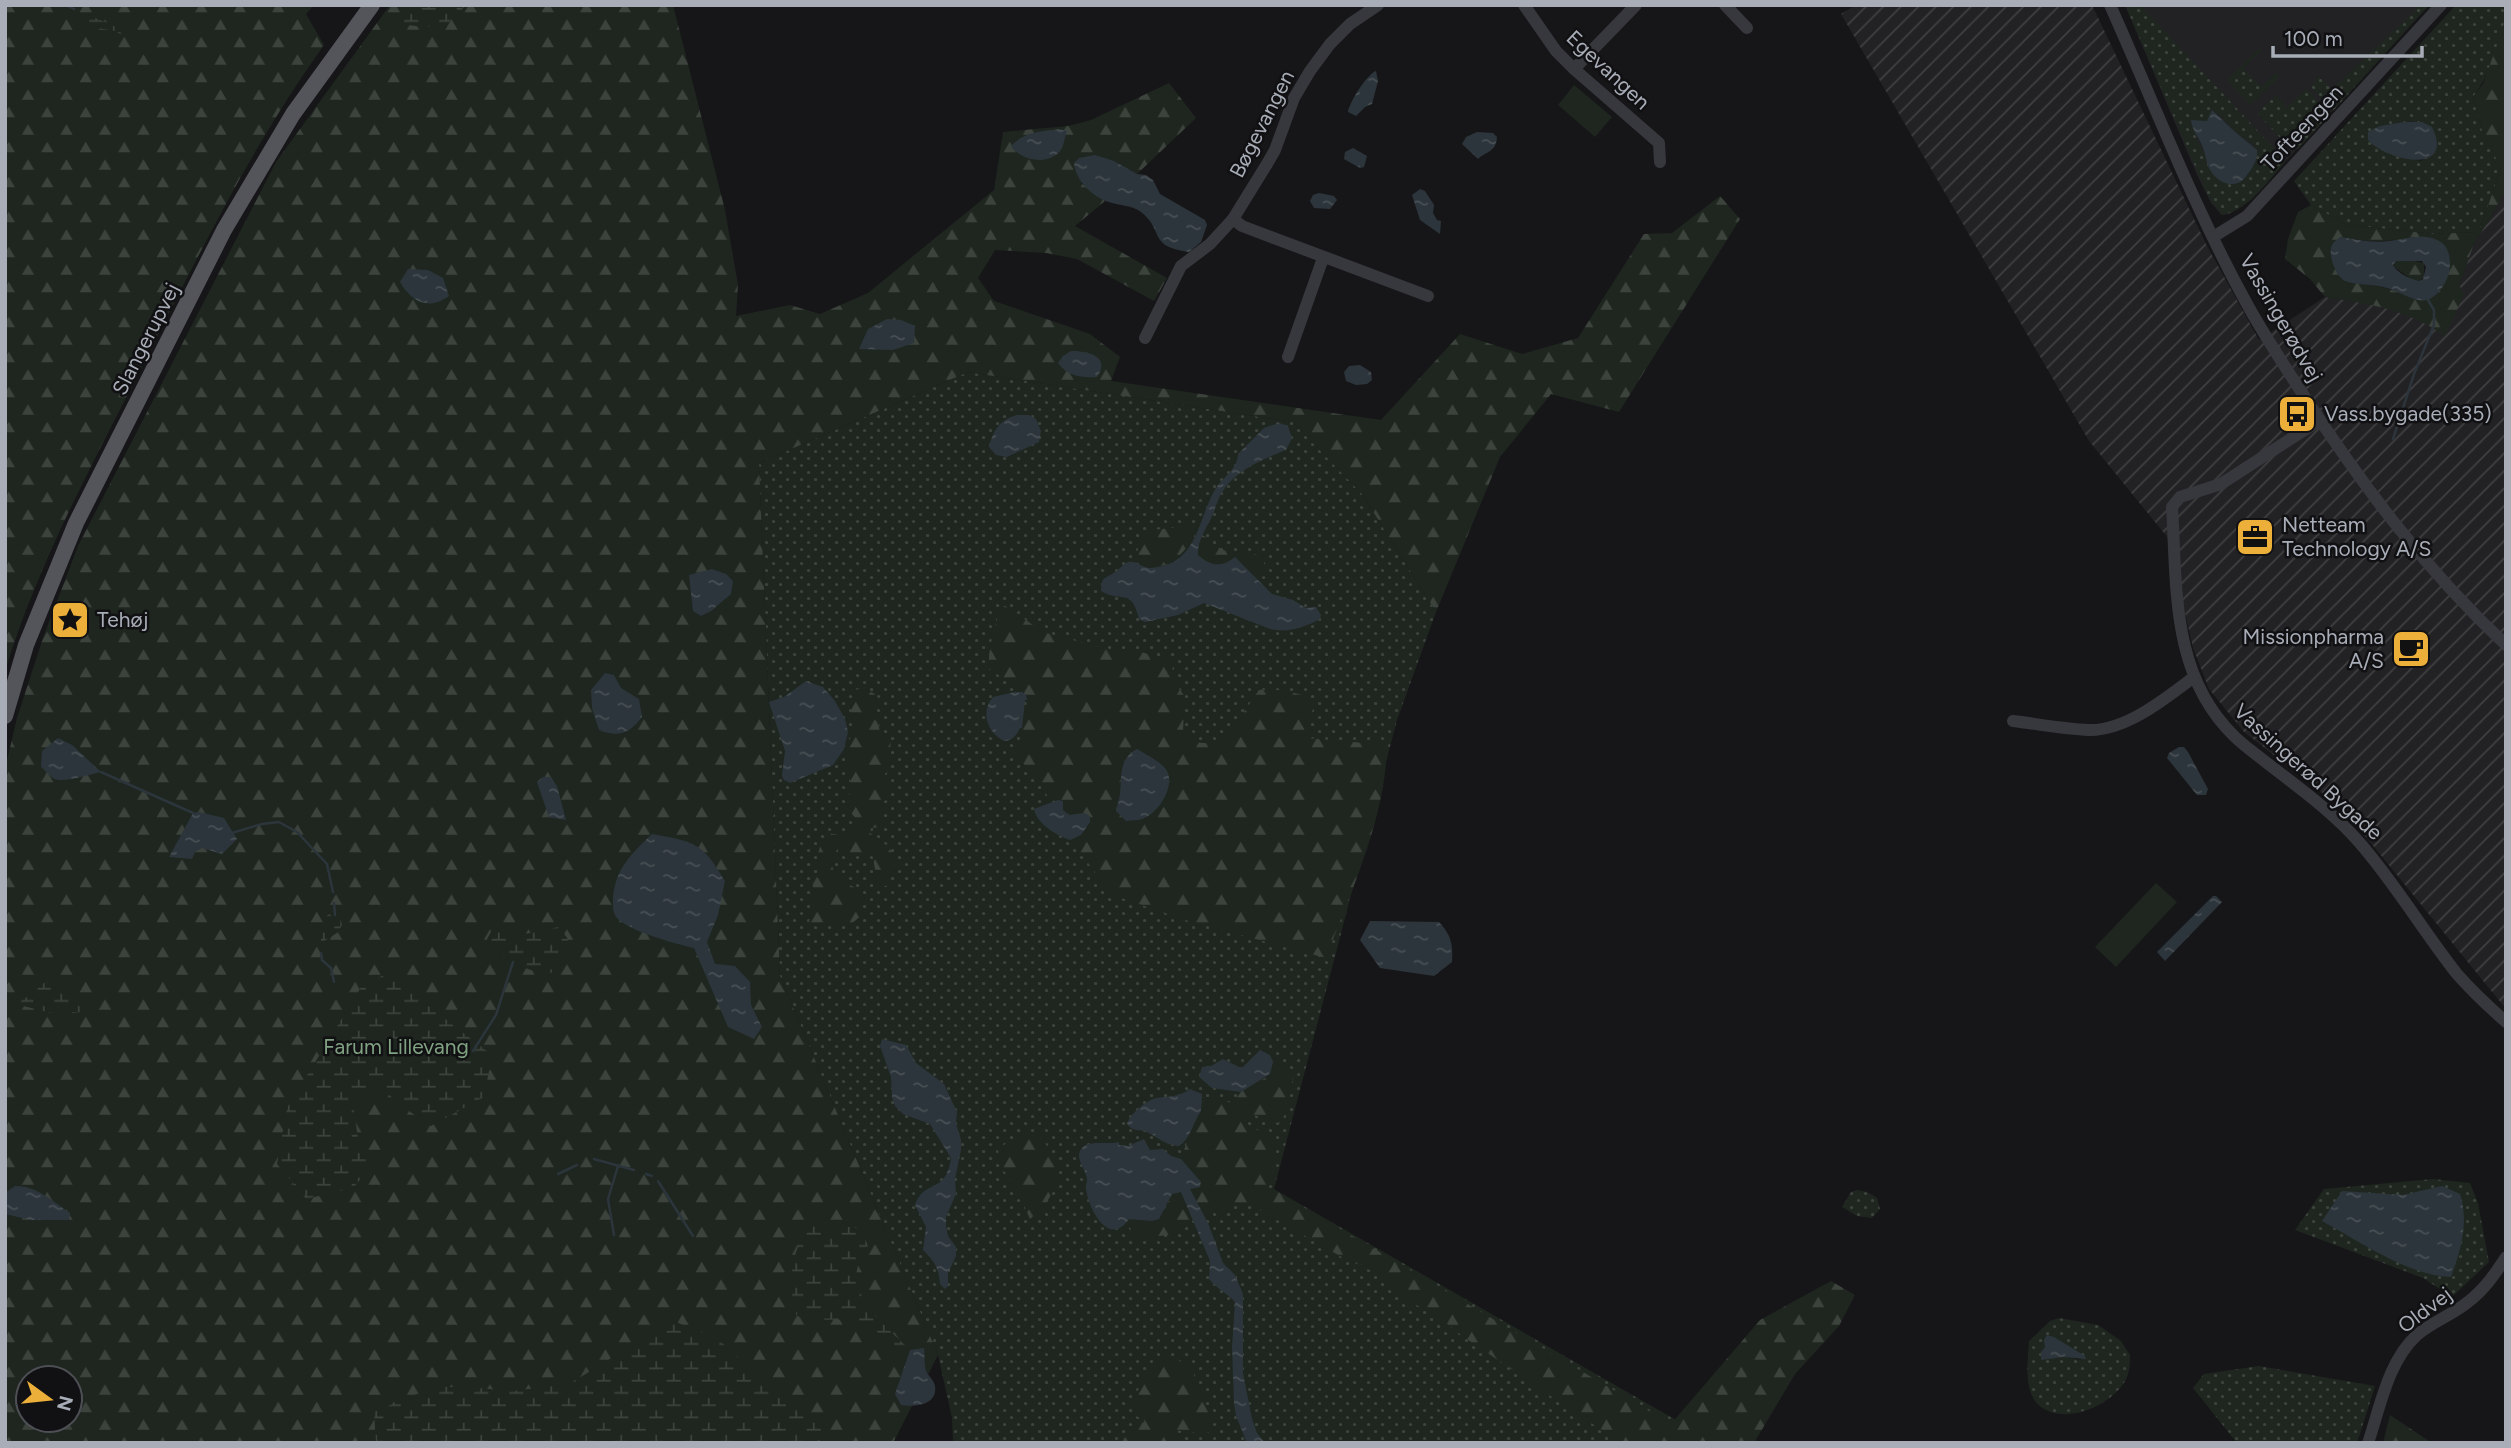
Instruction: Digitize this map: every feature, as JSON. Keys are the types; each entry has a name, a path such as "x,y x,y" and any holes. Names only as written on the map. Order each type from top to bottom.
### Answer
{"main road":[{"name":"Slangerupvej","path":"5,716 26,645 76,523 224,230 293,114 372,5"}],"street":[{"name":"Bøgevangen","path":"1145,338 1181,267 1210,244 1233,219 1275,150 1294,98 1310,71 1330,44 1350,24 1378,5"},
{"name":"Egevangen","path":"1524,5 1556,51 1659,143 1660,162"},
{"path":"1574,69 1636,5"},
{"path":"1726,5 1747,28"},
{"name":"Vassingerødvej","path":"2109,5 2168,143 2213,237 2267,339 2373,498 2460,602 2506,645"},
{"name":"Tofteengen","path":"2213,237 2247,216 2441,5"},
{"path":"1233,219 1242,226 1323,258 1428,296"},
{"path":"1288,356 1323,258"},
{"name":"Vassingerød Bygade","path":"2320,420 2221,484 2180,497 2172,507 2181,631 2186,655 2194,677 2220,720 2234,737 2308,795 2352,834 2374,858 2459,976 2506,1023"},
{"path":"2013,721 2091,730 2109,727 2151,709 2194,677"},
{"name":"Oldvej","path":"2368,1443 2390,1377 2403,1352 2417,1335 2468,1303 2490,1281 2506,1257"}],"shaded area":[{"path":"1856,5 2092,5 2206,244 2259,340 2325,297 2381,305 2427,323 2459,285 2474,244 2506,191 2506,1009 2344,810 2244,732 2209,689 2193,648 2168,538 2089,441 1841,14"},
{"path":"2125,5 2429,5 2252,198 2230,214 2222,215 2211,203 2197,175"}],"green space":[{"path":"5,5 314,5 306,14 324,45 273,122 184,284 49,554 5,671"},
{"name":"Farum Lillevang","path":"390,5 673,5 725,210 738,285 736,316 790,305 820,314 868,293 994,190 1003,132 1068,126 1091,120 1169,83 1196,118 1137,174 1114,161 1081,183 1105,201 1075,226 1167,278 1154,301 1077,259 1046,253 995,250 978,278 994,301 1090,334 1120,357 1111,381 1381,420 1460,334 1522,354 1578,338 1644,234 1672,233 1720,196 1740,219 1619,412 1551,394 1500,457 1436,612 1362,494 1293,422 968,372 759,463 780,976 938,1355 893,1443 5,1443 5,769 17,718 43,638 78,546 276,162"},
{"path":"413,5 466,5 446,26 422,27 402,24 399,18"},
{"path":"2125,5 2140,5 2284,159 2285,162 2257,194 2232,212 2222,215 2208,196","holes":["2212,111 2219,114 2234,131 2254,145 2256,161 2246,177 2236,184 2231,185 2212,163 2201,147 2194,129 2192,120 2207,121"]},
{"path":"2421,5 2429,5 2333,111 2310,86 2319,77 2332,89"},
{"path":"2456,5 2506,5 2496,53 2473,97 2482,130 2501,168 2479,232 2434,234 2347,225 2311,205 2294,181","holes":["2411,122 2428,126 2434,135 2435,149 2421,161 2391,154 2368,140 2380,126"]},
{"path":"90,16 113,25 130,36 86,26 83,20"},
{"path":"2506,20 2506,191 2474,244 2459,285 2464,294 2445,336 2402,314 2373,305 2325,297 2310,279 2285,259 2288,239 2298,212 2311,205 2347,225 2434,234 2479,232 2501,168 2482,130 2473,97 2483,84","holes":["2341,237 2378,241 2415,237 2439,291 2419,299 2386,288 2342,279 2334,266 2333,257 2335,242"]},
{"path":"2260,48 2262,50 2243,68 2261,87 2276,73 2280,77 2250,105 2227,80"},
{"path":"1574,85 1612,117 1595,137 1558,105"},
{"path":"2307,89 2330,114 2298,149 2287,145 2257,113 2276,95 2287,107"},
{"path":"2396,261 2424,263 2424,277 2419,281 2411,279 2393,266"},
{"path":"968,372 1293,422 1362,494 1436,612 1397,720 1274,1189 1716,1443 953,1443 952,1418 938,1355 780,976 759,463"},
{"path":"1187,526 1197,530 1187,547 1172,561 1155,567 1136,562 1139,541 1153,530"},
{"path":"1202,535 1211,540 1212,546 1216,545 1223,550 1257,555 1265,564 1265,576 1255,577 1240,560 1233,558 1216,564 1199,557 1197,547"},
{"path":"1001,603 1043,632 1110,650 1141,652 1173,662 1172,678 1185,697 1183,730 1195,741 1225,744 1228,735 1259,690 1267,690 1288,692 1315,700 1307,738 1387,745 1381,799 1374,826 1326,958 1185,920 1107,893 1093,869 1072,843 1072,839 1081,835 1072,816 1055,800 1051,802 1039,782 1015,754 1021,736 1022,713 1025,713 1027,701 1021,690 988,668 990,647","holes":["1136,749 1166,769 1151,814 1126,821 1116,811 1126,758"]},
{"path":"860,688 873,693 880,700 881,704 874,709 881,716 879,728 881,734 889,737 891,741 891,761 885,774 889,799 882,802 884,820 881,827 871,828 870,833 890,850 894,861 893,868 887,886 878,885 872,853 858,856 842,853 844,846 840,844 831,864 838,875 867,897 863,901 863,914 850,925 828,923 815,926 809,921 813,912 810,911 810,899 815,898 812,882 818,871 817,858 821,843 829,833 843,836 853,833 858,821 845,806 851,781 845,773 845,754 853,729 850,715 854,691"},
{"path":"2156,883 2177,902 2116,967 2095,947"},
{"path":"329,914 340,918 342,925 337,933 321,943 323,923"},
{"path":"559,927 568,939 567,944 562,958 549,975 532,971 505,958 487,939 492,930 502,928 520,935"},
{"path":"387,974 492,1055 484,1097 431,1126 403,1107 372,1080 354,1111 359,1145 372,1166 353,1188 306,1199 277,1164 287,1108 363,984"},
{"path":"50,982 81,993 89,1003 87,1011 60,1015 19,1005 23,998 34,996 40,984"},
{"path":"1273,1062 1294,1075 1282,1124 1248,1113 1244,1124 1279,1140 1268,1188 1671,1424 1760,1320 1831,1281 1855,1295 1839,1326 1795,1374 1754,1443 1623,1443 1461,1335 1430,1310 1413,1304 1397,1288 1362,1265 1352,1263 1253,1206 1230,1206 1204,1217 1189,1189 1195,1189 1201,1182 1181,1159 1195,1118 1200,1114 1202,1097 1233,1103 1241,1092 1265,1078"},
{"path":"1018,1135 1040,1135 1057,1168 1052,1193 1030,1219 1017,1190 1000,1165 998,1149"},
{"path":"2433,1179 2470,1183 2478,1203 2489,1262 2452,1297 2423,1278 2295,1230 2324,1189"},
{"path":"1857,1190 1877,1198 1880,1209 1872,1218 1857,1216 1842,1207 1851,1192"},
{"path":"1181,1191 1192,1222 1168,1235 1133,1239 1128,1219 1156,1220 1162,1215 1172,1194"},
{"path":"822,1222 861,1229 868,1246 862,1251 857,1268 858,1288 869,1308 910,1350 906,1364 868,1324 853,1320 797,1316 792,1291 793,1263 803,1238 811,1228"},
{"path":"666,1318 718,1339 778,1394 829,1431 815,1443 376,1443 374,1412 433,1387 513,1391 569,1384 607,1361"},
{"path":"2059,1318 2098,1325 2121,1341 2130,1355 2127,1377 2121,1388 2099,1405 2071,1414 2057,1414 2035,1401 2028,1380 2029,1341 2050,1321","holes":["2054,1337 2081,1360 2041,1352"]},
{"path":"1167,1354 1191,1367 1215,1430 1204,1434 1174,1430 1179,1443 1119,1443 1117,1440 1145,1421 1135,1415 1134,1398 1154,1360"},
{"path":"2259,1366 2375,1386 2357,1443 2237,1443 2193,1388 2204,1374"},
{"path":"2390,1415 2432,1443 2383,1443"}],"water":[{"path":"1376,71 1378,81 1372,104 1356,116 1348,112 1359,89"},
{"path":"2212,110 2257,150 2253,166 2237,183 2221,181 2211,172 2193,127 2191,120 2207,121"},
{"path":"2422,122 2432,127 2437,142 2435,153 2416,160 2402,158 2389,154 2368,140 2368,132 2380,126"},
{"path":"1059,129 1067,131 1062,148 1051,158 1029,158 1011,146 1028,135"},
{"path":"1477,132 1493,133 1497,137 1493,148 1478,159 1462,144 1466,137"},
{"path":"1353,148 1367,156 1364,167 1360,168 1344,159 1345,152"},
{"path":"1095,155 1114,161 1137,174 1146,175 1153,180 1160,194 1205,220 1207,225 1201,242 1189,252 1167,246 1141,212 1103,200 1091,192 1081,182 1074,163 1079,158"},
{"path":"1420,189 1425,191 1434,205 1433,213 1437,220 1441,221 1440,234 1420,220 1412,195"},
{"path":"1319,193 1334,196 1337,200 1330,209 1314,208 1310,201 1313,195"},
{"path":"2341,237 2377,242 2433,238 2445,246 2448,253 2448,276 2443,287 2427,300 2412,298 2387,288 2345,281 2336,271 2331,256 2332,246","holes":["2396,261 2422,261 2426,267 2423,279 2419,281 2397,271 2393,265"]},
{"path":"408,269 428,270 443,278 449,296 434,303 415,299 400,282"},
{"path":"887,319 901,320 915,326 914,343 893,350 859,349 868,329"},
{"path":"1071,351 1085,352 1100,360 1101,370 1097,377 1075,375 1058,363"},
{"path":"1360,365 1371,372 1372,380 1367,384 1356,385 1346,381 1344,372 1349,366"},
{"path":"1017,415 1029,415 1036,419 1041,431 1039,442 1007,457 996,455 989,447 995,431 1006,420"},
{"path":"1279,423 1288,426 1292,438 1286,450 1245,469 1228,484 1201,539 1198,555 1207,562 1216,564 1225,563 1235,557 1272,594 1293,600 1306,608 1316,607 1321,615 1320,619 1295,629 1277,630 1204,603 1178,615 1145,622 1139,619 1129,599 1101,591 1104,578 1128,562 1149,568 1166,565 1183,554 1190,546 1218,485 1234,467 1238,454 1264,428"},
{"path":"712,569 726,574 733,581 731,594 701,616 693,611 689,575"},
{"path":"605,673 614,675 621,688 639,699 642,717 624,733 612,734 599,730 592,708 591,690"},
{"path":"806,681 823,687 835,701 845,719 848,732 844,749 833,765 790,783 782,776 785,751 769,702 784,697"},
{"path":"1022,692 1027,700 1022,728 1012,739 1004,741 990,727 987,709 993,697"},
{"path":"58,738 72,745 101,772 65,780 51,777 41,767 42,751"},
{"path":"2184,747 2188,752 2208,789 2206,795 2197,795 2167,758 2169,753"},
{"path":"1137,749 1165,768 1168,787 1166,795 1153,813 1143,819 1126,821 1116,811 1122,769 1127,758"},
{"path":"543,777 550,777 557,786 566,820 549,817 537,782"},
{"path":"1058,800 1063,801 1063,810 1069,815 1085,813 1090,816 1090,822 1081,835 1070,840 1053,832 1039,819 1034,809"},
{"path":"193,813 224,818 237,839 222,854 202,848 195,852 192,859 169,857"},
{"path":"652,834 696,846 710,858 725,881 718,915 707,942 715,964 735,966 750,982 751,1005 762,1027 754,1039 728,1027 694,948 642,932 615,916 613,898 617,878 631,855"},
{"path":"2213,896 2222,902 2165,961 2157,952"},
{"path":"1370,921 1439,922 1450,940 1452,962 1434,976 1380,968 1360,940"},
{"path":"882,1039 906,1045 916,1063 944,1084 957,1112 956,1123 961,1150 955,1179 956,1194 946,1217 948,1236 956,1247 956,1256 948,1273 948,1286 945,1289 940,1284 935,1265 923,1250 926,1227 915,1205 924,1191 945,1177 951,1158 930,1124 903,1114 895,1106 891,1077 880,1046"},
{"path":"1260,1050 1270,1055 1273,1062 1270,1074 1241,1092 1212,1088 1199,1077 1202,1067 1211,1066 1223,1059 1243,1067"},
{"path":"1190,1089 1202,1094 1201,1111 1186,1139 1179,1146 1166,1143 1127,1124 1143,1104"},
{"path":"1144,1139 1150,1150 1163,1149 1171,1156 1181,1159 1201,1182 1200,1187 1190,1189 1208,1223 1223,1263 1235,1275 1243,1294 1243,1373 1252,1419 1257,1433 1265,1443 1247,1443 1236,1416 1232,1347 1235,1302 1209,1279 1210,1261 1181,1192 1172,1194 1159,1219 1129,1219 1122,1227 1114,1230 1101,1223 1091,1207 1086,1188 1087,1180 1079,1156 1082,1148 1089,1144 1119,1142 1119,1145 1128,1146"},
{"path":"15,1186 30,1188 44,1195 70,1213 69,1220 31,1220 5,1214 5,1193"},
{"path":"2442,1186 2460,1194 2464,1215 2461,1246 2451,1277 2418,1271 2401,1264 2322,1221 2342,1191 2403,1195"},
{"path":"2047,1335 2086,1359 2063,1357 2041,1360"},
{"path":"924,1348 925,1369 934,1384 933,1398 924,1404 901,1405 895,1394 910,1350"}],"waterway":[{"path":"66,5 74,9"},
{"path":"2393,439 2414,374 2434,325 2434,310 2428,300"},
{"path":"101,772 193,813"},
{"path":"232,833 279,822 297,832 327,864 333,892"},
{"path":"334,903 335,915"},
{"path":"321,953 322,960 331,968 334,982"},
{"path":"473,1051 496,1015 513,962"},
{"path":"594,1159 634,1170"},
{"path":"558,1174 577,1165"},
{"path":"614,1235 608,1199 618,1166"},
{"path":"646,1174 652,1176"},
{"path":"658,1181 693,1236"}],"place":[{"name":"Vass.bygade(335)","path":"2297,414"},
{"name":"Netteam Technology A/S","path":"2255,537"},
{"name":"Tehøj","path":"70,620"},
{"name":"Missionpharma A/S","path":"2411,649"}]}
